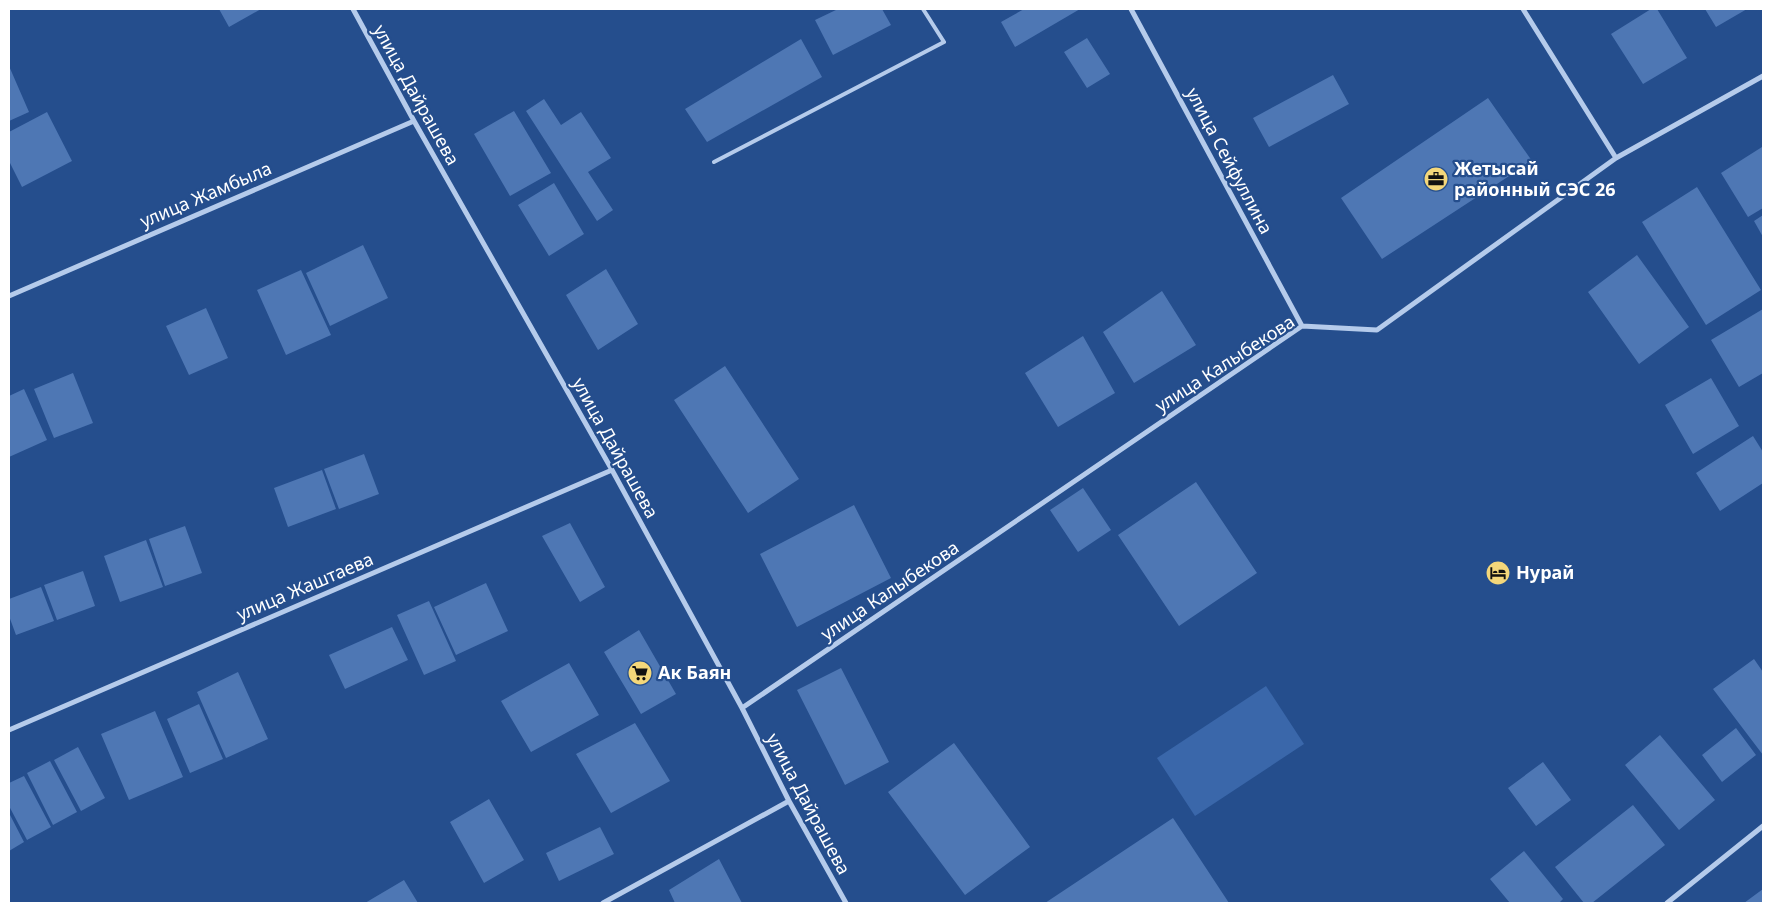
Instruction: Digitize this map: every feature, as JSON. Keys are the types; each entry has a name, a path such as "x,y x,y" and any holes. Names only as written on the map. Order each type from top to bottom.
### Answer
{"street":[{"name":"улица Дайрашева","path":"353,9 612,470 742,708 789,801 846,903"},
{"name":"улица Сейфуллина","path":"1131,9 1302,326"},
{"path":"1523,9 1616,158"},
{"name":"улица Калыбекова","path":"742,708 1302,326 1377,330 1616,158 1763,76"},
{"name":"улица Жамбыла","path":"9,296 414,120"},
{"name":"улица Жаштаева","path":"9,730 612,470"},
{"path":"603,903 789,801"},
{"path":"1667,903 1763,826"}],"lane":[{"path":"714,162 944,42 923,9"}],"shaded area":[{"path":"1266,686 1304,744 1195,816 1157,758"}],"building":[{"path":"219,9 261,9 229,27"},
{"path":"838,9 882,9 891,25 833,55 815,20"},
{"path":"1024,9 1080,9 1015,47 1001,22"},
{"path":"1651,9 1657,9 1687,58 1643,84 1611,34"},
{"path":"1705,9 1747,9 1716,27"},
{"path":"1087,38 1110,74 1087,88 1064,52"},
{"path":"801,39 822,77 707,142 685,109"},
{"path":"9,66 29,112 9,121"},
{"path":"1333,75 1349,104 1269,147 1253,118"},
{"name":"Жетысай районный СЭС 26","path":"1488,98 1532,161 1382,259 1341,198"},
{"path":"544,99 561,125 581,112 611,158 588,172 613,210 597,221 526,111"},
{"path":"514,111 551,173 510,196 474,134"},
{"path":"47,112 72,161 22,187 9,161 9,132"},
{"path":"1762,147 1763,208 1748,217 1721,173"},
{"path":"554,183 584,234 549,256 518,205"},
{"path":"1697,187 1761,290 1706,325 1642,222"},
{"path":"1763,215 1763,237 1754,221"},
{"path":"363,245 388,298 330,326 306,273"},
{"path":"1637,255 1689,327 1639,364 1588,292"},
{"path":"606,269 638,324 598,350 566,295"},
{"path":"301,270 331,335 286,355 257,290"},
{"path":"1162,291 1196,345 1134,383 1103,332"},
{"path":"206,308 228,358 189,375 166,326"},
{"path":"1763,309 1763,373 1739,387 1711,340"},
{"path":"1083,336 1115,393 1058,427 1025,373"},
{"path":"725,366 799,479 748,513 674,400"},
{"path":"73,373 93,423 54,438 34,389"},
{"path":"1711,378 1739,426 1693,454 1665,405"},
{"path":"24,389 47,440 9,457 9,396"},
{"path":"1753,436 1763,452 1763,483 1720,511 1696,473"},
{"path":"364,454 379,494 339,509 324,469"},
{"path":"322,470 336,509 288,527 274,488"},
{"path":"1196,482 1257,573 1179,626 1118,535"},
{"path":"1083,488 1111,530 1078,552 1050,510"},
{"path":"854,505 891,578 797,627 760,554"},
{"path":"570,523 605,587 580,602 542,536"},
{"path":"185,526 202,573 165,586 149,539"},
{"path":"146,540 163,587 120,602 104,556"},
{"path":"83,571 95,606 57,620 44,585"},
{"path":"486,583 508,631 456,655 434,607"},
{"path":"41,587 54,621 16,635 9,616 9,599"},
{"path":"429,601 456,661 424,675 397,615"},
{"path":"392,627 408,660 345,689 329,655"},
{"name":"Ак Баян","path":"639,630 676,694 641,714 604,652"},
{"path":"1754,659 1763,672 1763,755 1713,689"},
{"path":"569,663 599,715 531,752 501,701"},
{"path":"841,668 889,762 845,785 797,690"},
{"path":"238,672 268,739 226,758 197,692"},
{"path":"199,704 223,759 190,773 167,719"},
{"path":"155,711 183,777 129,800 101,734"},
{"path":"635,723 670,781 611,813 576,754"},
{"path":"1736,728 1756,755 1722,782 1702,755"},
{"path":"1660,735 1715,800 1679,830 1625,765"},
{"path":"954,743 1030,847 965,895 888,792"},
{"path":"78,747 105,798 81,811 54,760"},
{"path":"50,761 77,812 53,825 27,773"},
{"path":"1543,762 1571,800 1536,826 1508,788"},
{"path":"24,776 51,827 27,840 9,806 9,783"},
{"path":"489,799 524,860 484,883 450,822"},
{"path":"1633,805 1665,845 1592,903 1584,903 1555,867"},
{"path":"9,813 24,842 9,851"},
{"path":"1173,818 1229,903 1045,903"},
{"path":"600,827 614,854 559,881 546,853"},
{"path":"1524,851 1563,899 1559,903 1510,903 1490,879"},
{"path":"719,859 742,903 675,903 669,890"},
{"path":"404,880 418,903 365,903"},
{"path":"1763,889 1763,903 1744,903"}],"place":[{"name":"Жетысай районный СЭС 26","path":"1436,179"},
{"name":"Нурай","path":"1498,573"},
{"name":"Ак Баян","path":"640,673"}]}
